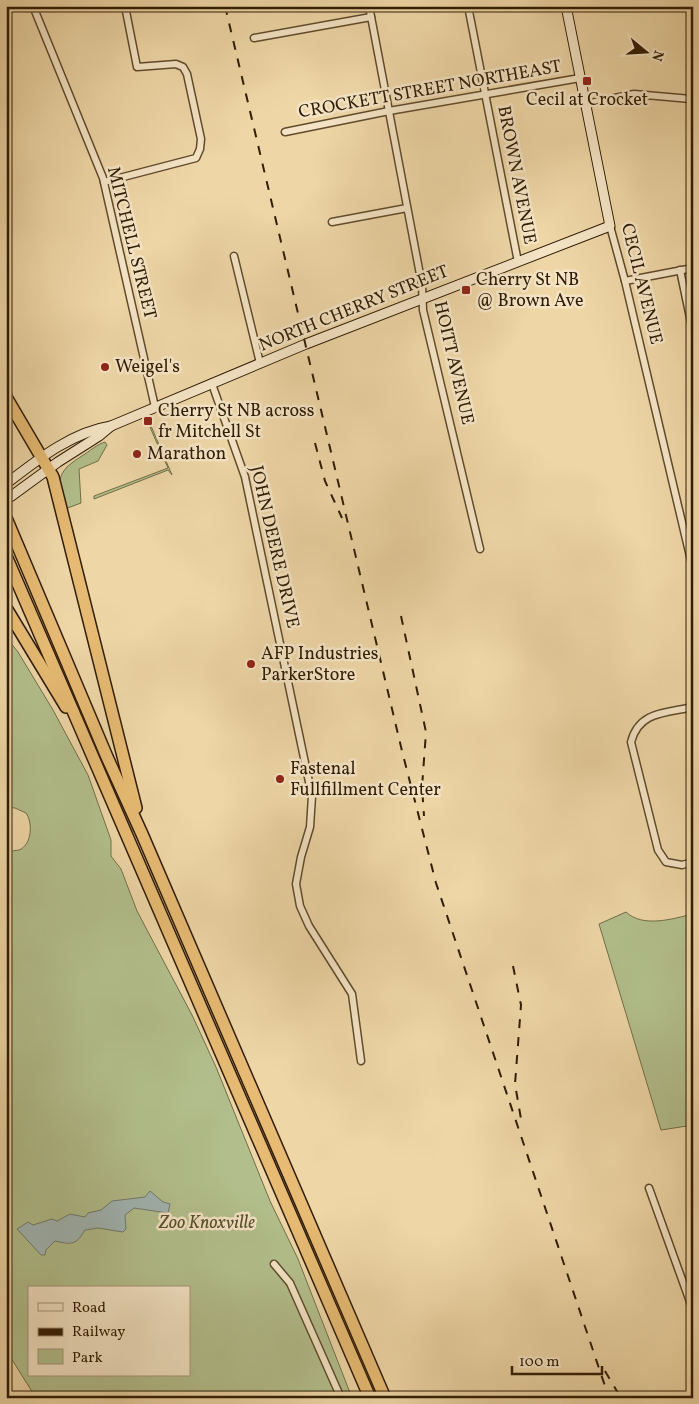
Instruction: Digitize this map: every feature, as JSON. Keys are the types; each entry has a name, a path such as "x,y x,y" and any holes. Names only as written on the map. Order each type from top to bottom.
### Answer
{"highway":[{"path":"6,397 53,477 142,834"},
{"path":"7,521 107,757 385,1398"},
{"path":"6,556 370,1398"},
{"path":"6,608 88,744"}],"street":[{"name":"MITCHELL STREET","path":"33,6 104,182 155,407"},
{"path":"104,182 196,158 200,149 200,139 187,74 183,67 176,64 137,67 125,6"},
{"name":"HOITT AVENUE","path":"369,6 422,286 422,300 480,549"},
{"name":"BROWN AVENUE","path":"468,6 518,262"},
{"name":"CECIL AVENUE","path":"566,6 610,226 625,281 693,569"},
{"path":"254,38 371,17"},
{"name":"CROCKETT STREET NORTHEAST","path":"285,132 389,111 580,78"},
{"path":"693,88 691,99 693,116"},
{"path":"586,104 634,94 691,99"},
{"path":"332,222 407,208"},
{"name":"NORTH CHERRY STREET","path":"6,484 42,457 84,433 111,426 260,363 610,226"},
{"path":"234,256 260,363"},
{"path":"625,281 693,268"},
{"path":"680,270 693,332"},
{"name":"JOHN DEERE DRIVE","path":"212,384 245,477 312,796 310,827 296,884 300,906 309,926 352,994 360,1061"},
{"name":"NORTH CHERRY STREET","path":"6,500 111,426"},
{"path":"693,706 646,718 634,728 631,742 658,850 666,862 682,865 693,862"},
{"path":"649,1188 693,1310"},
{"path":"274,1264 290,1284 341,1398"}],"green space":[{"path":"148,419 172,475 168,470 94,499 94,496 168,468 149,425 145,424"},
{"path":"105,442 107,445 98,461 79,469 81,503 65,509 60,482 61,476 75,460"},
{"name":"Zoo Knoxville","path":"6,637 18,652 53,710 88,775 111,840 111,856 121,869 137,911 192,1015 216,1067 270,1201 298,1259 352,1398 36,1398 6,1350 6,852 19,850 27,844 30,833 30,822 26,813 15,808 6,807"},
{"path":"626,912 633,917 649,921 667,920 693,914 693,1133 687,1126 661,1130 599,924"}],"water":[{"path":"150,1191 163,1202 170,1204 168,1213 134,1208 125,1215 126,1229 123,1232 98,1228 85,1230 79,1239 73,1243 55,1241 46,1250 45,1255 41,1255 17,1229 28,1222 33,1225 52,1219 57,1221 70,1214 85,1217 88,1213 101,1210 112,1201 145,1197"}],"railway":[{"path":"225,6 402,751 436,883 609,1398"},
{"path":"315,443 325,481 342,518"},
{"path":"401,616 426,732 422,787 424,816"},
{"path":"513,966 521,1005 515,1084 521,1119"},
{"path":"605,1371 621,1398"}],"place":[{"name":"Cecil at Crocket","path":"587,81"},
{"name":"Cherry St NB @ Brown Ave","path":"466,290"},
{"name":"Weigel's","path":"105,367"},
{"name":"Cherry St NB across fr Mitchell St","path":"148,421"},
{"name":"Marathon","path":"137,454"},
{"name":"AFP Industries ParkerStore","path":"251,664"},
{"name":"Fastenal Fullfillment Center","path":"280,779"}]}
